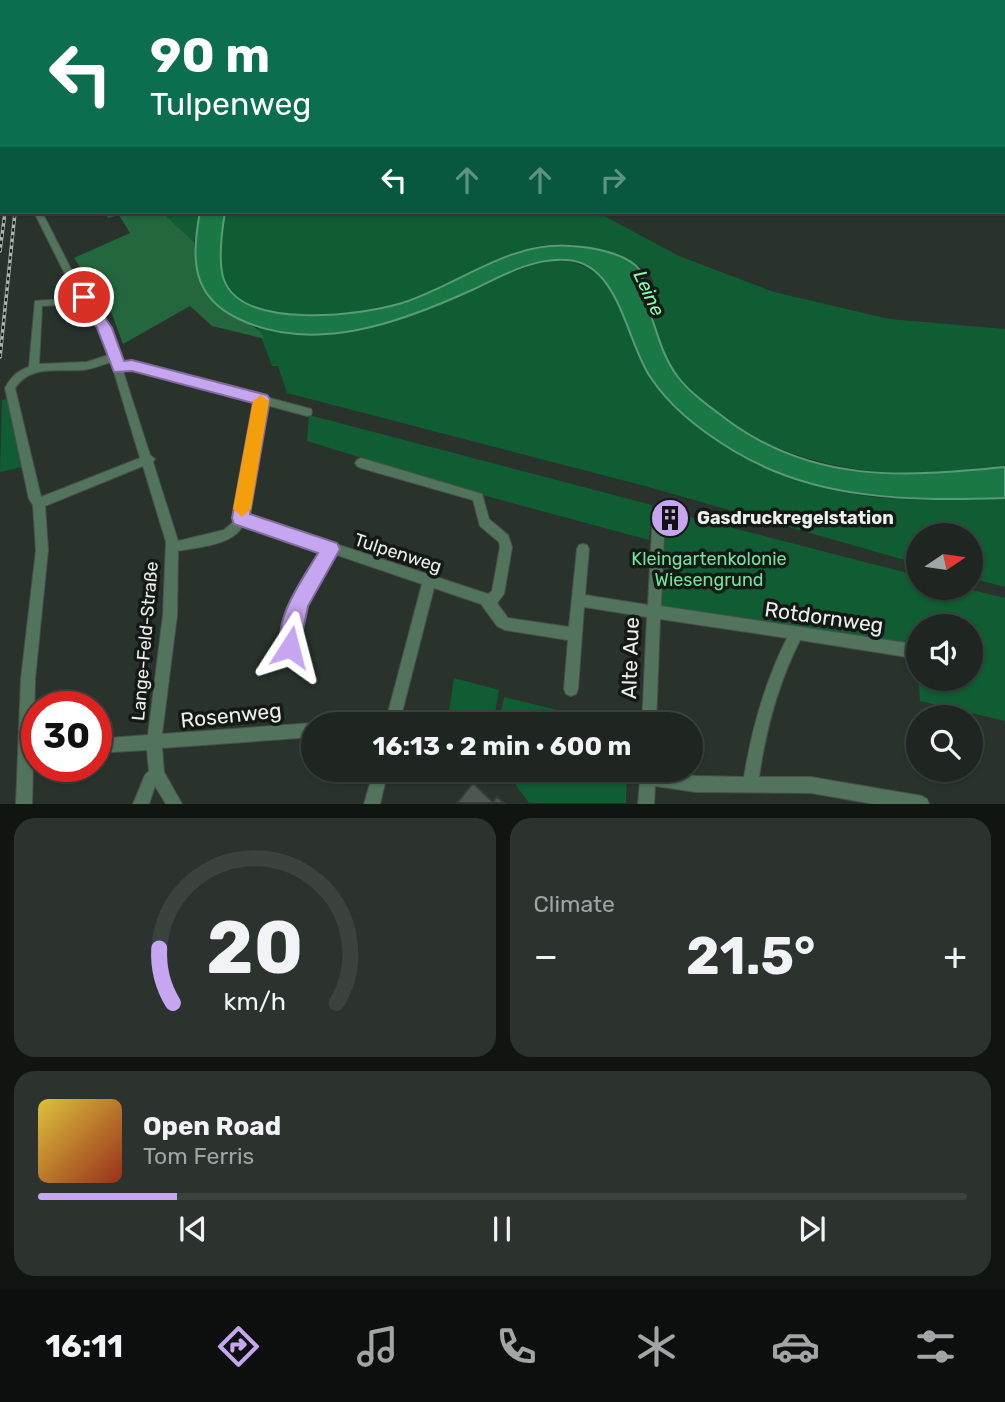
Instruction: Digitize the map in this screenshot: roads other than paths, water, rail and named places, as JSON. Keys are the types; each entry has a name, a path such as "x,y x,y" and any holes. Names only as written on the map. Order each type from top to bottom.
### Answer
{"street":[{"name":"Lange-Feld-Straße","path":"39,214 104,328 149,460 173,547 170,615 154,743 158,774 175,803"},
{"path":"34,369 38,303 74,301 84,297"},
{"path":"28,691 41,558 39,503 35,499 10,388 17,377 34,369 117,362 307,412"},
{"path":"173,547 227,536 233,532 241,518 262,399"},
{"path":"39,503 149,460"},
{"path":"362,463 478,497 480,515 504,539 506,547 498,594 489,602 499,620 505,624 573,635"},
{"name":"Alte Aue","path":"649,712 659,510"},
{"name":"Tulpenweg","path":"241,518 489,602"},
{"path":"290,647 299,604 330,549"},
{"path":"571,689 575,643 573,635 583,549"},
{"path":"395,712 429,581"},
{"name":"Rotdornweg","path":"578,600 906,650"},
{"path":"751,783 760,720 779,667 796,634"},
{"name":"Rosenweg","path":"112,744 301,731"},
{"path":"141,803 150,780 158,774"},
{"path":"24,803 27,782"},
{"path":"372,803 378,782"},
{"path":"646,803 647,782"},
{"path":"686,782 811,785 922,803"}],"railway":[{"path":"0,251 5,214"},
{"path":"0,357 15,214"}],"place":[{"name":"Gasdruckregelstation","path":"670,518"}],"water label":[{"name":"Leine","path":"649,293"}],"park label":[{"name":"Kleingartenkolonie Wiesengrund","path":"709,569"}]}
